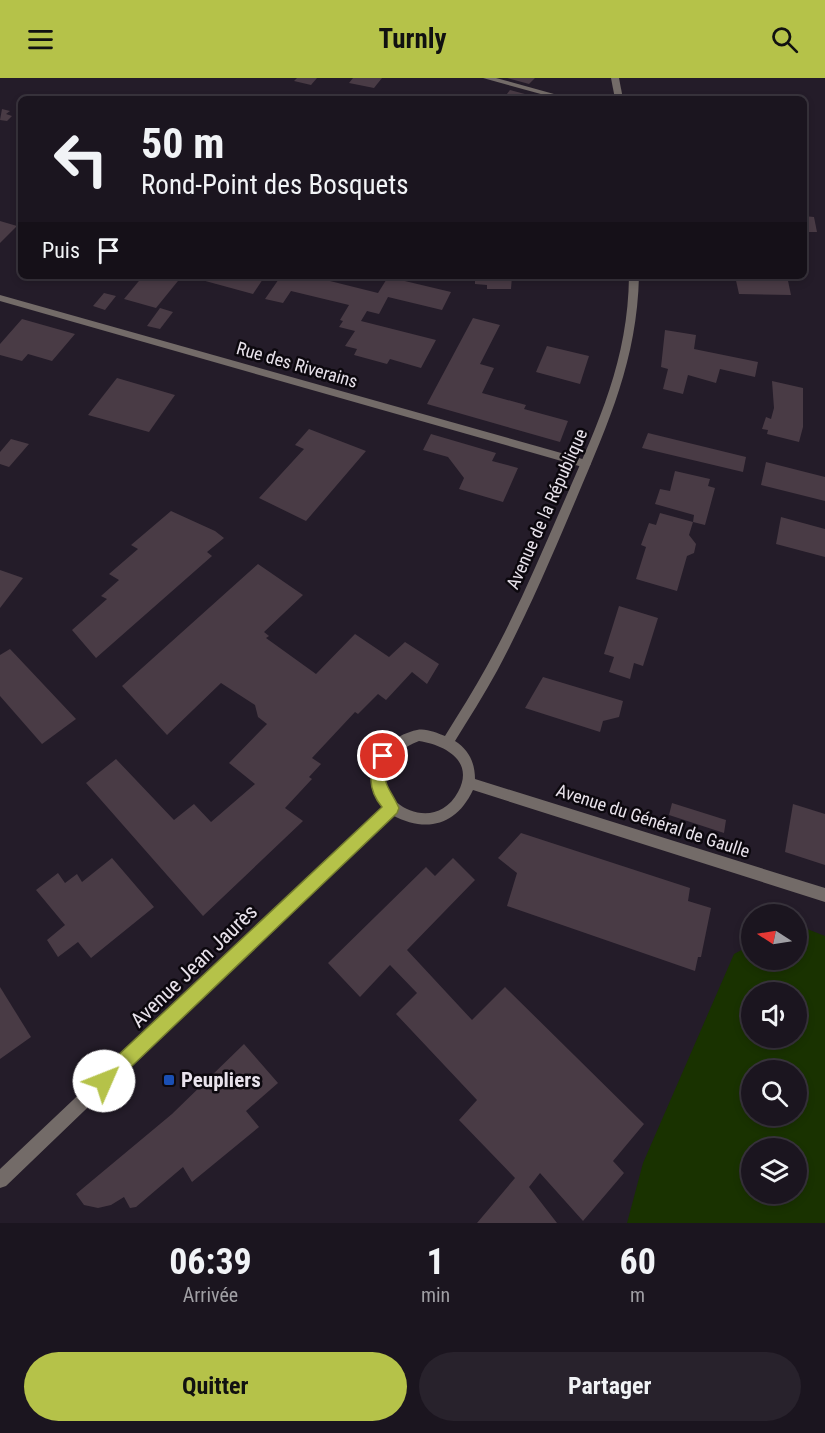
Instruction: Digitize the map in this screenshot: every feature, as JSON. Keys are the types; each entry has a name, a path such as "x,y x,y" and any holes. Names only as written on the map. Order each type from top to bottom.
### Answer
{"street":[{"path":"487,78 556,96"},
{"path":"615,78 618,96"},
{"name":"Avenue de la République","path":"448,742 496,661 586,464 628,355 635,299 634,279"},
{"name":"Rue des Riverains","path":"0,298 586,464"},
{"path":"419,735 448,742 464,758 469,783 458,804 447,814 433,819 404,816 392,808 382,796 377,783 378,769 392,746 405,738 419,735"},
{"name":"Avenue du Général de Gaulle","path":"469,783 825,895"},
{"name":"Avenue Jean Jaurès","path":"0,1180 392,808"}],"green space":[{"path":"807,929 825,936 825,1223 627,1223 643,1163 734,954 741,950 741,970 807,970"}],"building":[{"path":"297,78 317,78 311,85 294,81"},
{"path":"353,78 382,78 374,88 349,83"},
{"path":"507,78 535,78 529,84"},
{"path":"510,90 532,96 505,96"},
{"path":"2,109 10,111 6,114 12,116 7,121 0,120"},
{"path":"807,216 814,217 817,232 807,232"},
{"path":"0,221 17,226 0,243"},
{"path":"141,279 180,279 156,308 124,299"},
{"path":"198,279 263,279 253,294"},
{"path":"279,279 322,279 378,293 387,279 396,279 451,292 442,310 388,297 379,314 367,311 361,321 436,340 421,368 390,359 387,364 354,355 357,349 345,346 355,331 339,327 343,321 340,320 349,305 291,291 283,303 265,299"},
{"path":"452,279 512,279 511,289 487,289 487,285 475,284 475,280"},
{"path":"736,279 788,279 791,295 739,294"},
{"path":"104,293 116,296 105,310 93,306"},
{"path":"160,308 173,312 160,329 147,326"},
{"path":"473,318 500,325 480,364 494,368 482,393 526,405 524,409 568,421 560,442 427,404"},
{"path":"22,319 75,334 52,361 28,354 22,361 0,355 0,344"},
{"path":"665,330 696,335 694,349 758,362 755,377 720,369 716,383 688,375 683,394 663,389 668,369 661,367"},
{"path":"547,346 589,356 580,384 536,372"},
{"path":"117,378 175,395 149,432 88,415"},
{"path":"772,381 803,388 803,427 799,442 767,434 768,430 762,429 766,417 771,419 774,408"},
{"path":"309,429 366,451 306,521 259,498 304,449 295,445"},
{"path":"648,433 746,457 743,472 642,448"},
{"path":"431,434 496,453 492,461 518,468 503,502 459,489 464,478 448,457 423,450"},
{"path":"11,439 29,444 9,467 0,464 0,452"},
{"path":"766,462 825,477 825,501 761,485"},
{"path":"675,471 710,479 708,486 715,488 705,525 693,522 694,515 655,504 660,489 670,491"},
{"path":"171,511 215,531 224,538 207,552 212,556 96,658 72,630 107,599 101,596 119,580 109,574 138,549 131,545"},
{"path":"660,513 693,522 689,535 696,544 694,553 687,556 677,591 636,579 646,547 641,545 649,523 656,525"},
{"path":"781,517 825,529 825,557 776,544"},
{"path":"258,564 303,595 264,632 269,636 266,638 316,674 355,634 389,657 405,642 439,664 427,684 412,672 386,700 378,694 358,714 355,712 312,758 321,764 309,777 312,779 285,808 303,821 203,916 86,783 116,759 174,820 194,804 211,822 255,784 229,763 267,724 258,717 255,705 221,683 167,735 122,686"},
{"path":"0,570 23,578 0,608"},
{"path":"619,606 658,618 643,666 634,663 630,679 609,672 614,657 604,654"},
{"path":"10,649 76,719 42,744 0,696 0,655"},
{"path":"543,677 623,701 619,717 603,721 600,732 525,708"},
{"path":"672,803 726,820 724,833 669,815"},
{"path":"793,804 825,814 825,865 785,852"},
{"path":"521,833 690,888 688,901 711,908 701,957 698,957 695,971 507,906 517,873 498,858"},
{"path":"112,858 154,907 91,958 78,942 58,957 47,940 65,925 36,890 58,873 65,883 77,874 82,882"},
{"path":"453,858 475,880 407,950 472,1020 505,987 644,1124 613,1161 624,1173 583,1221 540,1173 529,1187 557,1223 477,1223 515,1178 459,1120 477,1100 396,1014 417,993 390,965 360,997 328,963 426,867 435,876"},
{"path":"0,987 31,1037 0,1059"},
{"path":"244,1044 278,1083 246,1111 259,1127 192,1182 183,1167 136,1207 130,1208 124,1197 111,1205 98,1208 84,1205 76,1194 172,1114"}],"place":[{"name":"Peupliers","path":"169,1080"}],"route":[{"path":"104,1081 345,850 392,808 382,796 377,783 378,769 383,756"}]}
